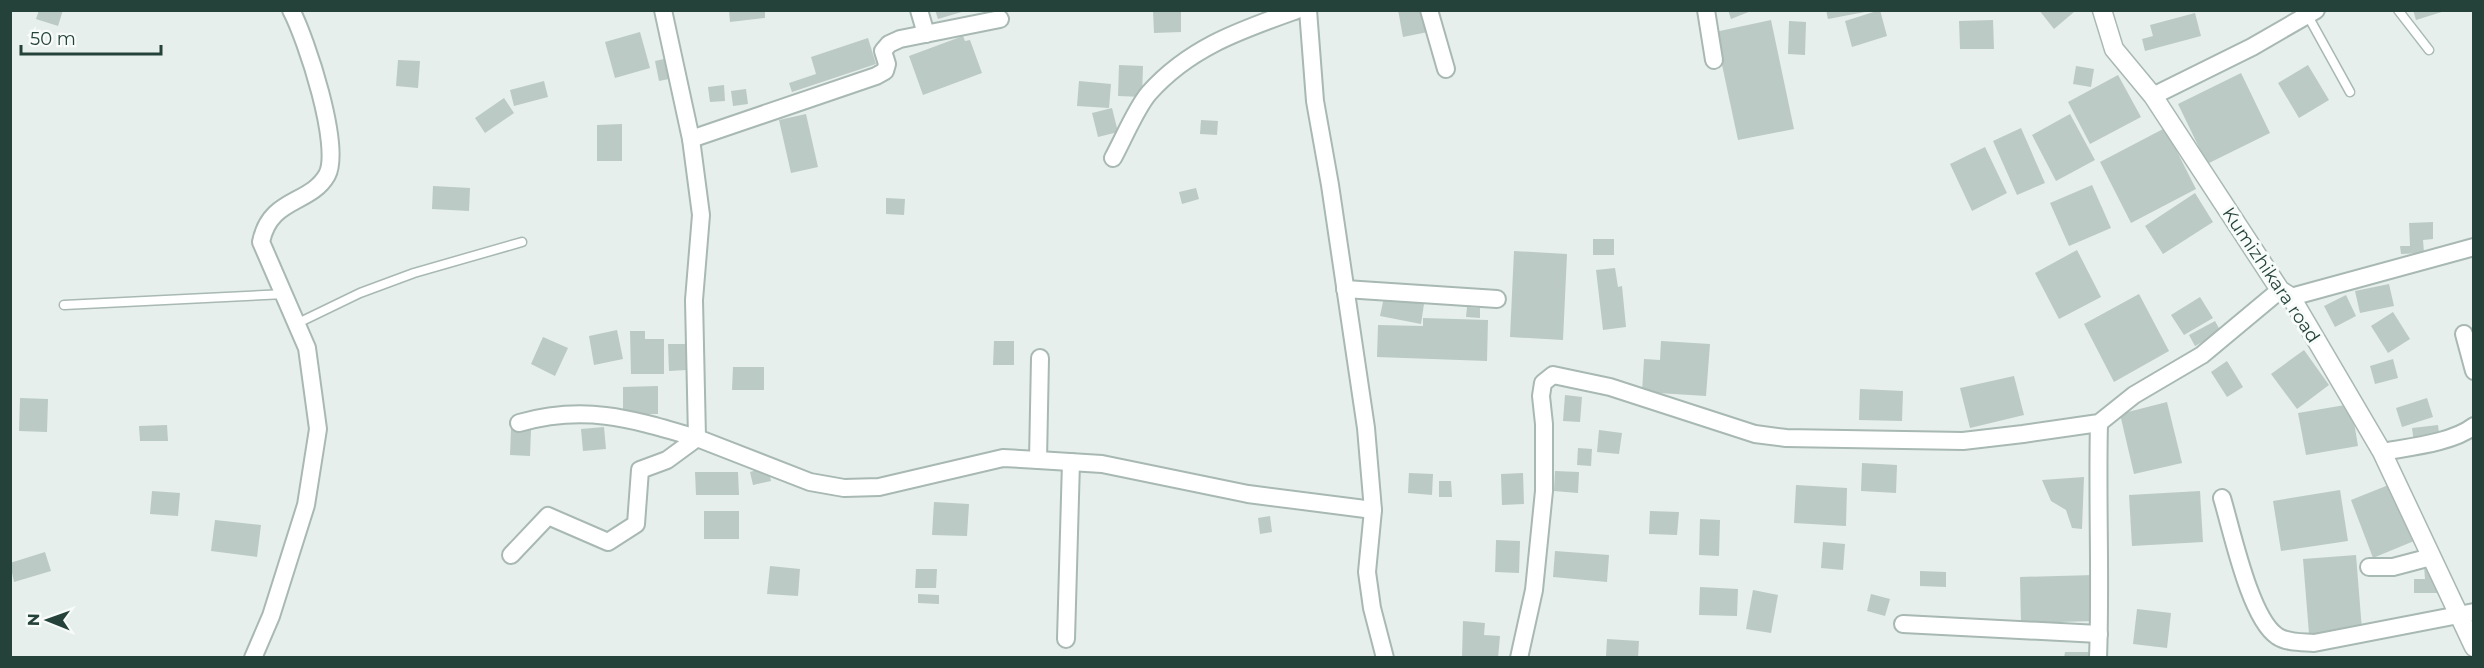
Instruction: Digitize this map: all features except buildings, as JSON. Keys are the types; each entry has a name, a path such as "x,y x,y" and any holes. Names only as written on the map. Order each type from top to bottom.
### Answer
{"street":[{"path":"663,10 691,139 701,215 694,300 697,438"},
{"path":"919,10 926,34"},
{"path":"1113,158 1147,94 1180,64 1226,36 1297,10"},
{"path":"1308,10 1316,101 1366,428 1373,510 1367,572 1372,608 1384,657"},
{"path":"1429,10 1446,69"},
{"path":"1706,10 1714,60"},
{"name":"Kumizhikara road","path":"2102,10 2114,49 2153,96 2285,293 2382,452 2431,557 2466,614 2474,647"},
{"path":"2153,96 2312,14"},
{"path":"253,657 271,615 306,506 318,429 309,356 298,323 261,242 264,225 279,210 317,185 326,175 331,160 330,138 317,84 294,16"},
{"path":"691,139 876,76 885,71 887,64 884,51 889,44 1000,18"},
{"path":"1519,657 1534,590 1544,491 1544,424 1541,396 1543,383 1553,375 1610,387 1755,434 1786,438 1963,441 2099,423 2134,395 2202,354 2285,293 2474,247"},
{"path":"1345,289 1497,299"},
{"path":"2464,334 2474,371"},
{"path":"1038,460 1040,358"},
{"path":"519,423 548,415 603,415 629,419 697,438 810,482 844,488 879,487 1003,458 1102,464 1248,494 1373,510"},
{"path":"2098,657 2099,423"},
{"path":"2382,452 2449,437 2474,426"},
{"path":"511,555 548,516 608,542 636,524 640,470 667,460 697,438"},
{"path":"1066,639 1071,462"},
{"path":"2222,498 2253,602 2263,622 2278,637 2296,642 2314,643 2466,614"},
{"path":"2369,567 2393,567 2431,557"},
{"path":"1903,624 2099,634"}],"lane":[{"path":"2398,10 2429,50"},
{"path":"2312,14 2350,92"},
{"path":"298,323 360,293 414,273 522,242"},
{"path":"64,305 285,294"}]}
